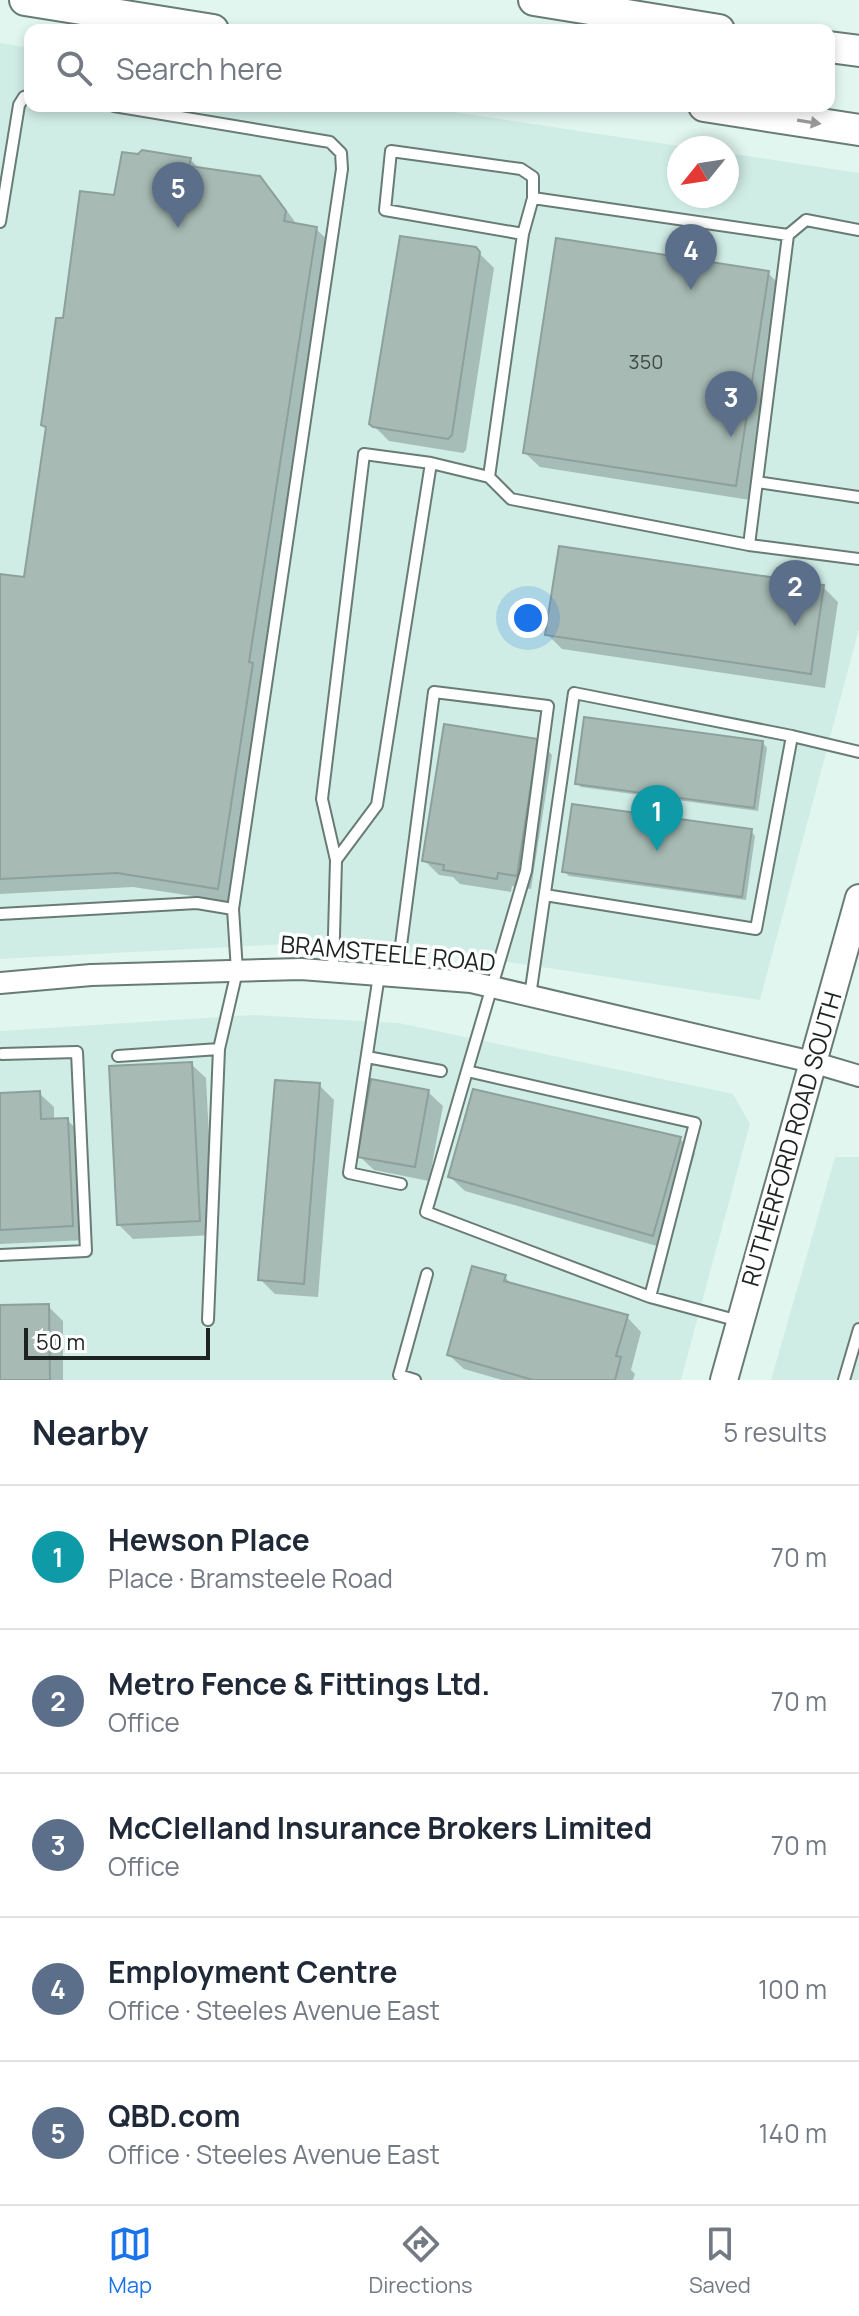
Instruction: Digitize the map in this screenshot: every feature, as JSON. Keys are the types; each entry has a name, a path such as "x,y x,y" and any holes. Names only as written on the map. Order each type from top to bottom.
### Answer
{"main road":[{"path":"25,0 175,24"},
{"path":"534,0 682,24"},
{"path":"835,48 859,51"},
{"path":"743,112 859,130"}],"street":[{"name":"RUTHERFORD ROAD SOUTH","path":"724,1380 859,898"},
{"name":"BRAMSTEELE ROAD","path":"0,983 91,975 301,969 471,982 812,1062 859,1076"}],"lane":[{"path":"0,222 19,105 24,97"},
{"path":"150,112 330,142 341,153 340,185 233,909 237,971 219,1049 208,1320"},
{"path":"489,477 523,234 533,198 533,177 521,169 391,151 385,210 523,234"},
{"path":"533,198 788,235"},
{"path":"749,545 788,235 806,220 859,230"},
{"path":"333,972 336,860 322,799 364,454 431,463 489,477 511,499 749,545 859,559"},
{"path":"336,860 377,805 431,463"},
{"path":"757,482 859,497"},
{"path":"401,1184 349,1173 367,1057 388,976 434,692 548,706 521,893 490,986 426,1212 650,1297 741,1322"},
{"path":"530,996 574,693 859,752"},
{"path":"545,895 756,929 792,736"},
{"path":"0,914 197,903 233,909"},
{"path":"118,1056 219,1049"},
{"path":"0,1255 86,1251 77,1052 2,1054"},
{"path":"367,1057 441,1071"},
{"path":"467,1071 695,1123 650,1297"},
{"path":"415,1380 399,1375 427,1274"},
{"path":"844,1380 859,1329"}],"shaded area":[{"path":"0,43 24,47 24,112 454,112 667,144 667,208 739,208 739,155 859,173 859,629 760,1000 475,957 289,944 0,959"},
{"path":"252,1015 399,1023 733,1094 750,1124 681,1380 0,1380 0,1031"},
{"path":"835,1157 859,1157 859,1380 771,1380"}],"building":[{"path":"142,150 191,158 189,166 260,176 286,211 284,221 317,227 249,662 253,663 218,889 117,873 0,879 0,574 24,577 46,427 41,425 56,318 63,318 80,191 114,195 122,152 138,154"},
{"path":"400,236 476,247 480,252 452,435 448,439 369,424"},
{"path":"556,238 769,271 736,486 523,453"},
{"path":"559,546 824,585 811,674 545,635"},
{"path":"584,717 763,741 754,808 575,784"},
{"path":"444,724 538,739 517,876 498,873 497,879 443,870 444,865 422,861"},
{"path":"572,804 752,829 742,897 562,872"},
{"path":"192,1062 200,1221 117,1225 109,1066"},
{"path":"371,1079 429,1090 415,1167 357,1157"},
{"path":"275,1080 320,1083 304,1284 258,1280"},
{"path":"473,1089 681,1137 653,1236 448,1177"},
{"path":"40,1091 41,1119 68,1118 73,1226 0,1230 0,1093"},
{"path":"472,1266 506,1275 504,1281 628,1315 616,1356 621,1357 615,1380 533,1380 447,1355"},
{"path":"49,1304 50,1380 0,1380 0,1305"}],"place":[{"name":"QBD.com","path":"178,228"},
{"name":"Employment Centre","path":"691,290"},
{"name":"McClelland Insurance Brokers Limited","path":"731,437"},
{"name":"Metro Fence & Fittings Ltd.","path":"795,626"},
{"name":"Hewson Place","path":"657,851"}]}
